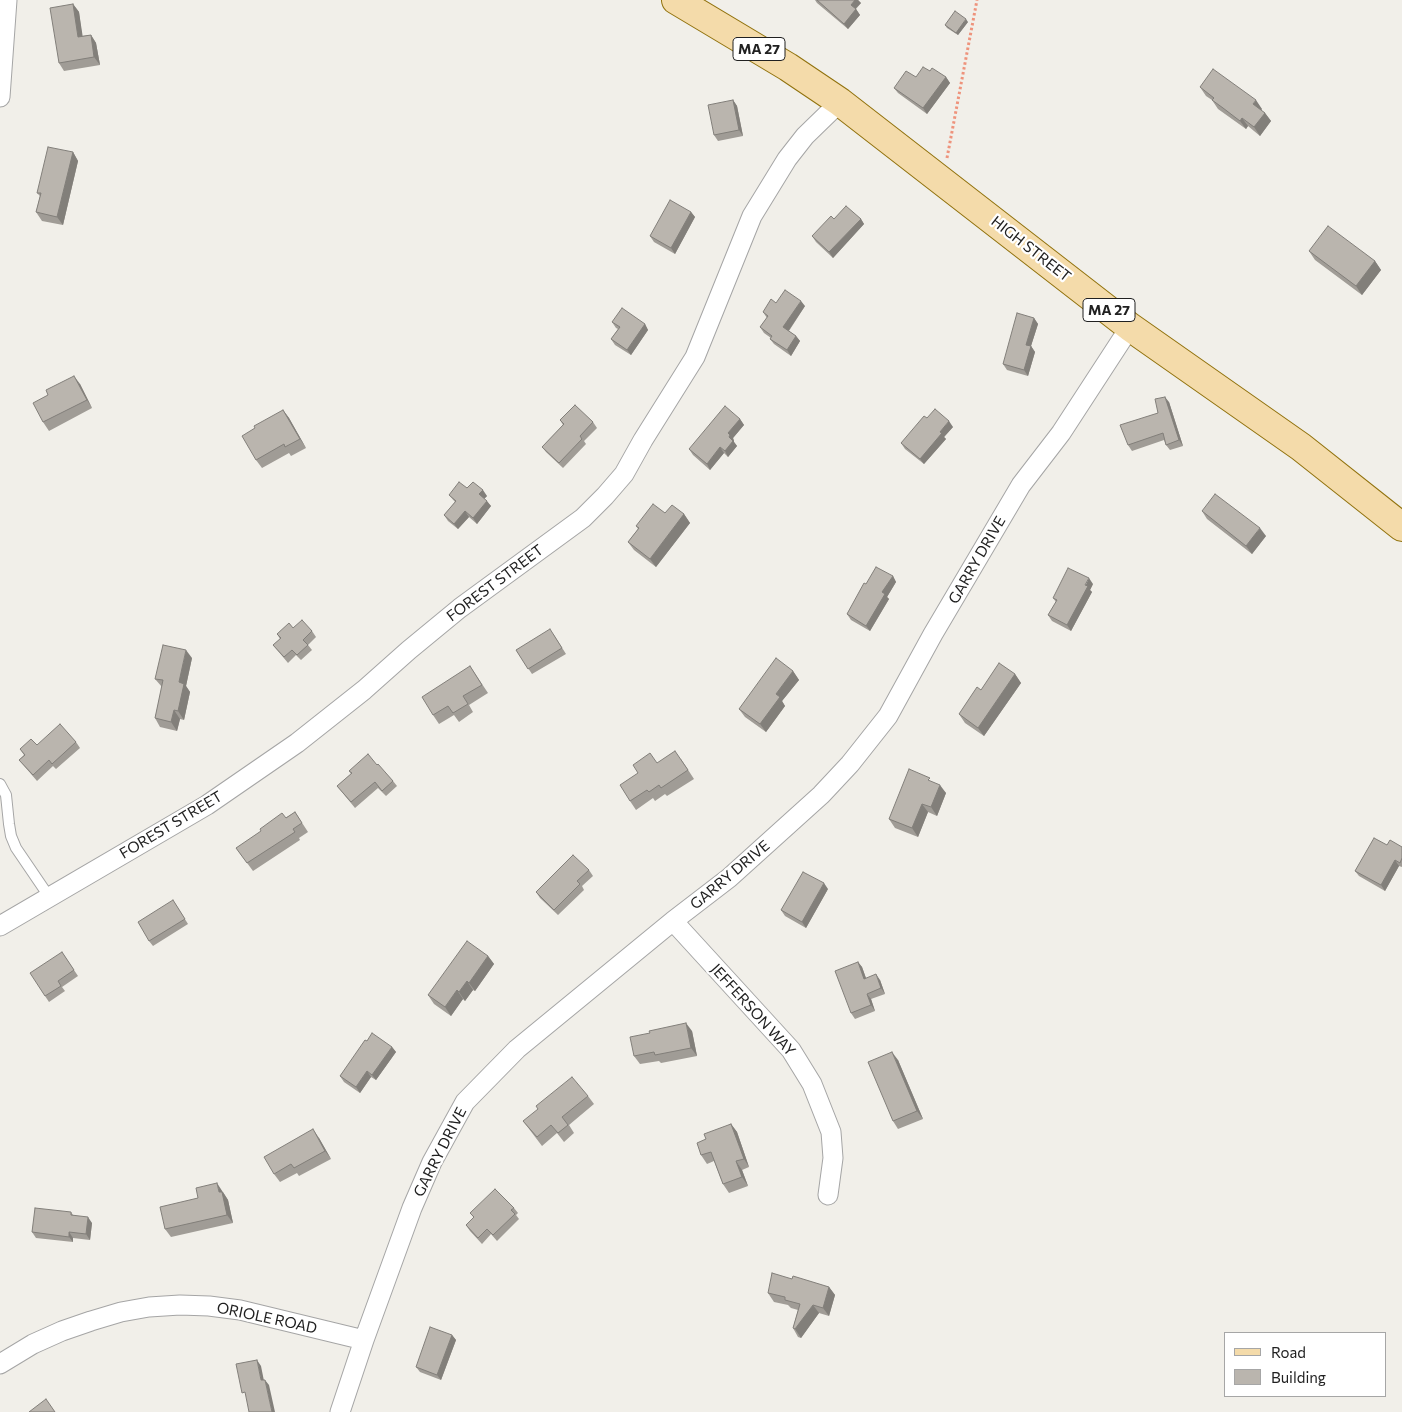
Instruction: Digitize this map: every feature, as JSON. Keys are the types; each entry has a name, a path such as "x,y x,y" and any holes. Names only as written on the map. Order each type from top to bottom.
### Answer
{"main road":[{"name":"HIGH STREET","path":"676,0 708,9 840,102 1130,327 1301,447 1402,528"}],"street":[{"path":"0,97 7,0"},
{"name":"FOREST STREET","path":"0,926 207,805 297,743 364,690 460,608 582,518 605,496 624,474 642,440 695,357 752,216 787,159 805,136 840,102"},
{"name":"GARRY DRIVE","path":"340,1412 412,1208 432,1162 465,1102 517,1049 673,921 729,878 821,795 850,764 888,716 933,634 1020,485 1062,432 1130,327"},
{"name":"JEFFERSON WAY","path":"673,921 791,1050 812,1084 831,1132 833,1158 828,1195"},
{"name":"ORIOLE ROAD","path":"0,1364 33,1344 77,1326 121,1312 164,1306 209,1306 240,1310 364,1340"}],"lane":[{"path":"0,784 6,795 8,824 16,848 50,898"}],"path":[{"path":"943,181 953,117 966,62 977,0"}],"building":[{"path":"817,0 855,0 851,5 856,9 844,24"},
{"path":"73,4 78,37 91,35 94,57 59,63 50,8"},
{"path":"955,11 966,19 956,33 945,25"},
{"path":"923,67 930,71 932,68 946,77 923,108 894,88 906,71 916,77"},
{"path":"1213,69 1256,100 1253,104 1265,113 1254,127 1242,118 1240,121 1212,100 1214,98 1200,87"},
{"path":"733,100 739,130 714,135 708,105"},
{"path":"48,147 73,152 57,217 36,212 41,193 37,193"},
{"path":"670,200 691,212 671,248 650,236"},
{"path":"846,206 861,219 829,252 812,236 831,216 834,219"},
{"path":"1328,226 1375,261 1356,286 1309,251"},
{"path":"785,290 801,301 783,327 796,336 787,350 770,339 772,336 760,327 768,316 763,312 771,299 776,303"},
{"path":"622,308 645,324 627,350 611,339 620,327 612,322"},
{"path":"1017,313 1034,318 1026,345 1031,346 1024,370 1003,364"},
{"path":"74,376 87,400 43,422 33,403 48,395 46,390"},
{"path":"1165,397 1179,440 1166,445 1163,433 1128,445 1120,425 1158,413 1155,399"},
{"path":"575,405 593,422 580,436 582,439 559,463 542,447 564,424 560,420"},
{"path":"725,406 740,419 728,433 733,441 725,451 720,447 707,464 689,449"},
{"path":"935,409 949,421 940,432 942,433 920,459 901,443 924,416 927,418"},
{"path":"283,410 300,439 285,447 284,444 256,460 242,436 255,428 254,426"},
{"path":"459,482 467,488 473,482 483,490 479,494 487,501 473,518 465,511 454,524 444,515 456,501 449,495"},
{"path":"1215,494 1260,528 1246,546 1202,511"},
{"path":"653,504 665,513 672,505 684,514 650,559 628,542 639,528 636,526"},
{"path":"876,567 893,576 882,592 885,594 866,626 847,614 864,583 866,584"},
{"path":"1068,568 1089,578 1085,585 1088,586 1067,625 1048,615 1057,600 1053,598"},
{"path":"302,620 312,631 303,640 308,645 297,655 292,650 284,657 273,645 281,638 277,634 289,623 293,628"},
{"path":"550,629 562,648 528,669 516,650"},
{"path":"163,645 186,650 179,682 184,684 178,711 174,710 171,722 155,718 163,680 155,679"},
{"path":"776,658 793,671 776,694 780,697 760,724 739,709"},
{"path":"999,663 1015,674 978,728 959,714 977,687 981,690"},
{"path":"470,666 482,685 463,696 468,704 453,713 448,706 433,715 422,697"},
{"path":"60,724 76,742 52,764 49,760 33,775 19,760 25,755 20,749 31,739 37,745"},
{"path":"675,751 688,770 661,788 659,785 649,792 647,790 630,801 620,785 638,773 633,765 650,753 657,763"},
{"path":"368,754 393,781 382,791 375,782 351,802 337,786 352,773 349,771"},
{"path":"909,769 930,778 928,780 940,785 931,807 922,804 912,828 889,819"},
{"path":"295,812 302,823 293,829 295,832 247,863 236,848 261,831 260,829 282,813 286,818"},
{"path":"1374,838 1387,845 1390,840 1402,847 1400,863 1395,860 1381,885 1355,871"},
{"path":"573,855 589,870 577,881 580,884 554,910 536,892"},
{"path":"803,872 824,883 802,922 781,910"},
{"path":"173,900 185,919 149,941 138,922"},
{"path":"467,941 488,956 469,983 467,981 459,992 457,990 445,1007 428,995"},
{"path":"62,952 74,970 58,981 61,986 45,996 30,973"},
{"path":"858,962 864,979 876,974 881,988 867,994 871,1005 851,1013 835,971"},
{"path":"686,1023 691,1048 655,1055 654,1052 634,1056 630,1037"},
{"path":"372,1033 392,1047 372,1075 367,1071 356,1087 340,1076"},
{"path":"892,1052 917,1111 893,1121 868,1062"},
{"path":"572,1077 588,1096 562,1117 568,1125 558,1133 551,1125 537,1137 523,1121 538,1109 536,1106"},
{"path":"731,1124 744,1159 736,1161 742,1177 723,1184 711,1152 701,1155 697,1143 706,1139 704,1134"},
{"path":"313,1129 325,1151 294,1168 291,1164 274,1174 264,1157"},
{"path":"217,1183 219,1192 222,1192 227,1215 165,1229 160,1207 198,1198 196,1188"},
{"path":"495,1189 514,1208 511,1210 515,1214 493,1235 487,1229 478,1238 466,1225 474,1217 470,1213"},
{"path":"35,1208 71,1212 71,1215 88,1217 86,1234 69,1232 69,1237 32,1232"},
{"path":"772,1273 792,1279 793,1276 829,1287 823,1308 813,1305 795,1329 793,1328 800,1304 785,1300 785,1297 768,1293"},
{"path":"430,1327 452,1335 437,1375 416,1367"},
{"path":"257,1360 261,1380 265,1380 272,1412 249,1412 245,1392 242,1393 236,1364"},
{"path":"46,1399 55,1412 29,1412"}]}
